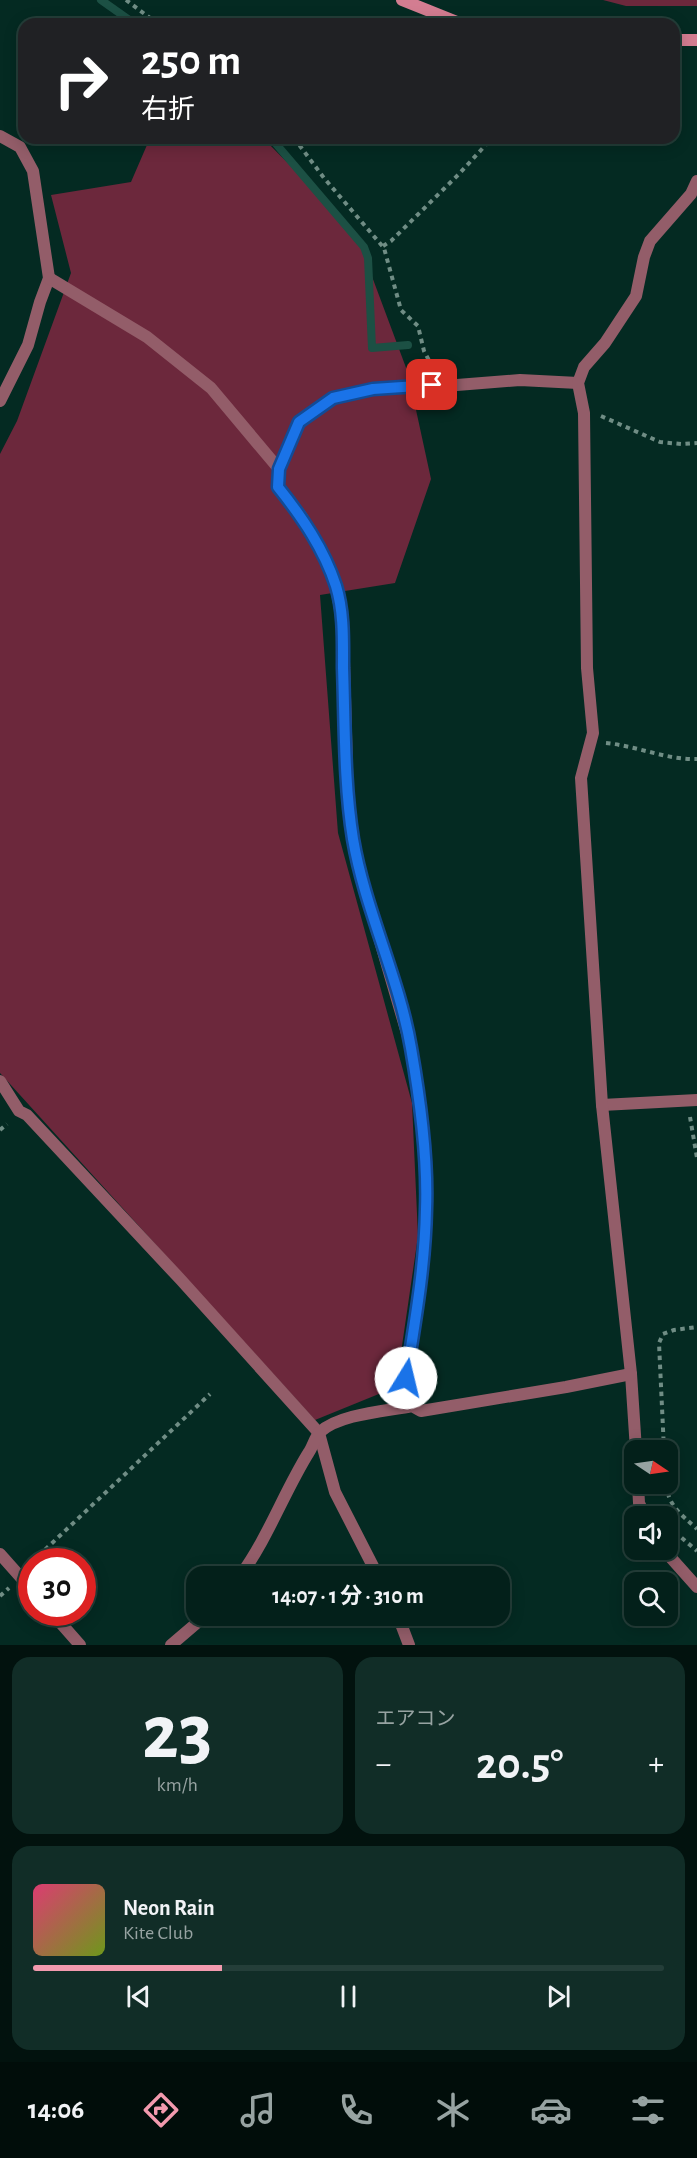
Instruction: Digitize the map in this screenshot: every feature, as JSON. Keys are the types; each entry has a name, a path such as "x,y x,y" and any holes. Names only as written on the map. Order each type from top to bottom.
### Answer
{"main road":[{"path":"402,0 447,18"},
{"path":"680,40 697,40"}],"street":[{"path":"0,136 20,147 33,171 49,278 28,345 0,401"},
{"path":"635,1440 631,1374 602,1105 581,778 593,733 586,668 584,413 578,383 584,367 605,343 636,297 644,256 650,241 691,194 697,181"},
{"path":"49,278 147,337 211,388 279,469"},
{"path":"412,1406 406,1378 420,1292 427,1207 424,1140 411,1047 360,876 353,840 348,802 343,626 336,587 323,553 302,517 278,487 279,469 299,422 333,398 373,389 420,385 520,380 578,383"},
{"path":"0,1081 19,1110 27,1115 96,1188 319,1433 335,1492 373,1566"},
{"path":"602,1105 692,1100"},
{"path":"246,1566 319,1433 344,1420 412,1406 421,1411 473,1403 631,1374"},
{"path":"0,1554 18,1574"},
{"path":"673,1560 697,1587"},
{"path":"63,1626 80,1645"},
{"path":"171,1645 193,1626"},
{"path":"402,1626 409,1645"}],"path":[{"path":"126,0 150,18"},
{"path":"298,144 324,178 383,246 401,310 418,326 424,351 436,375 444,385"},
{"path":"383,246 391,241 459,174 486,144"},
{"path":"584,413 601,416 660,442 697,443"},
{"path":"591,741 626,745 684,759 697,759"},
{"path":"692,1100 697,1158"},
{"path":"664,1440 659,1343 663,1334 674,1330 697,1328"},
{"path":"47,1548 210,1394"},
{"path":"668,1494 673,1507 697,1529"},
{"path":"678,1535 697,1551"}],"shaded area":[{"path":"603,0 697,0 697,6 626,6"},
{"path":"147,144 269,144 355,231 408,373 431,479 395,583 320,595 338,833 412,1103 418,1236 396,1387 315,1420 0,1073 0,454 17,421 71,273 51,195 131,182"}],"waterway":[{"path":"101,0 126,18"},
{"path":"276,144 364,247 368,258 372,348 408,345"}],"route":[{"path":"406,1378 420,1292 427,1207 421,1114 411,1047 360,876 353,840 348,802 343,626 336,587 323,553 302,517 278,487 279,469 299,422 320,406 333,398 373,389 432,385"}]}
